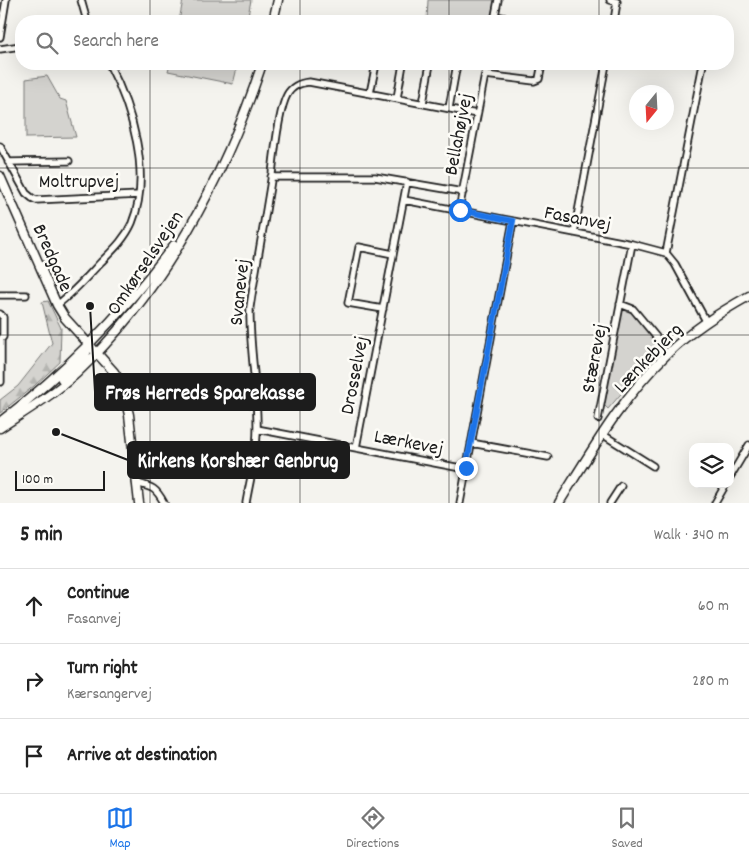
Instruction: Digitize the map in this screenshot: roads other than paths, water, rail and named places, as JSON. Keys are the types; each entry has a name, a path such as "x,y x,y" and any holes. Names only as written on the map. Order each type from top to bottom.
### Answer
{"main road":[{"path":"274,15 278,0"},
{"name":"Omkørselsvejen","path":"0,428 75,374 125,321 158,278 179,247 218,174 234,139 260,70"},
{"name":"Bredgade","path":"0,176 57,305 65,318 114,372 122,384"},
{"name":"Omkørselsvejen","path":"0,422 60,373 138,292 176,243 199,208"},
{"path":"96,353 103,340 138,292"},
{"name":"Lænkebjerg","path":"559,503 602,434 626,400 668,352 706,322 749,296"},
{"path":"49,394 57,383 84,359 89,344"},
{"path":"122,384 128,415 139,503"}],"street":[{"path":"0,37 6,0"},
{"path":"81,0 85,15"},
{"path":"496,15 498,0"},
{"path":"614,1 614,15"},
{"path":"0,50 15,47"},
{"name":"Moltrupvej","path":"57,305 73,294 127,233 136,212 140,181 137,146 131,115 122,89 112,70"},
{"path":"375,70 370,93 477,114"},
{"path":"397,98 402,70"},
{"path":"422,103 429,70"},
{"path":"449,108 456,70"},
{"name":"Bellahøjvej","path":"460,210 486,70"},
{"path":"485,75 534,81 539,79 541,70"},
{"path":"574,233 605,70"},
{"path":"703,70 666,253 675,264 706,322"},
{"name":"Svanevej","path":"246,503 257,444 257,405 249,332 250,307 284,100 293,87 309,82 370,93"},
{"name":"Moltrupvej","path":"0,146 26,192 36,200 139,196"},
{"name":"Moltrupvej","path":"8,162 69,161"},
{"path":"271,177 361,176 462,192"},
{"name":"Drosselvej","path":"356,448 407,182"},
{"name":"Fasanvej","path":"404,200 632,244 666,253"},
{"path":"460,503 513,221"},
{"name":"Stærevej","path":"598,419 632,244"},
{"path":"383,309 348,303 359,247 393,254"},
{"path":"0,295 26,295"},
{"name":"Stærevej","path":"620,304 633,309 662,344"},
{"path":"0,314 3,316 1,382"},
{"path":"122,384 140,381 257,405"},
{"name":"Lærkevej","path":"257,429 466,468"},
{"path":"602,434 653,466"},
{"path":"471,443 548,457"},
{"path":"734,470 749,444"},
{"path":"136,483 152,487 158,491 164,503"},
{"path":"610,503 621,486"},
{"path":"715,503 724,488"}],"place":[{"name":"Frøs Herreds Sparekasse","path":"90,306"},
{"name":"Kirkens Korshær Genbrug","path":"56,432"}]}
